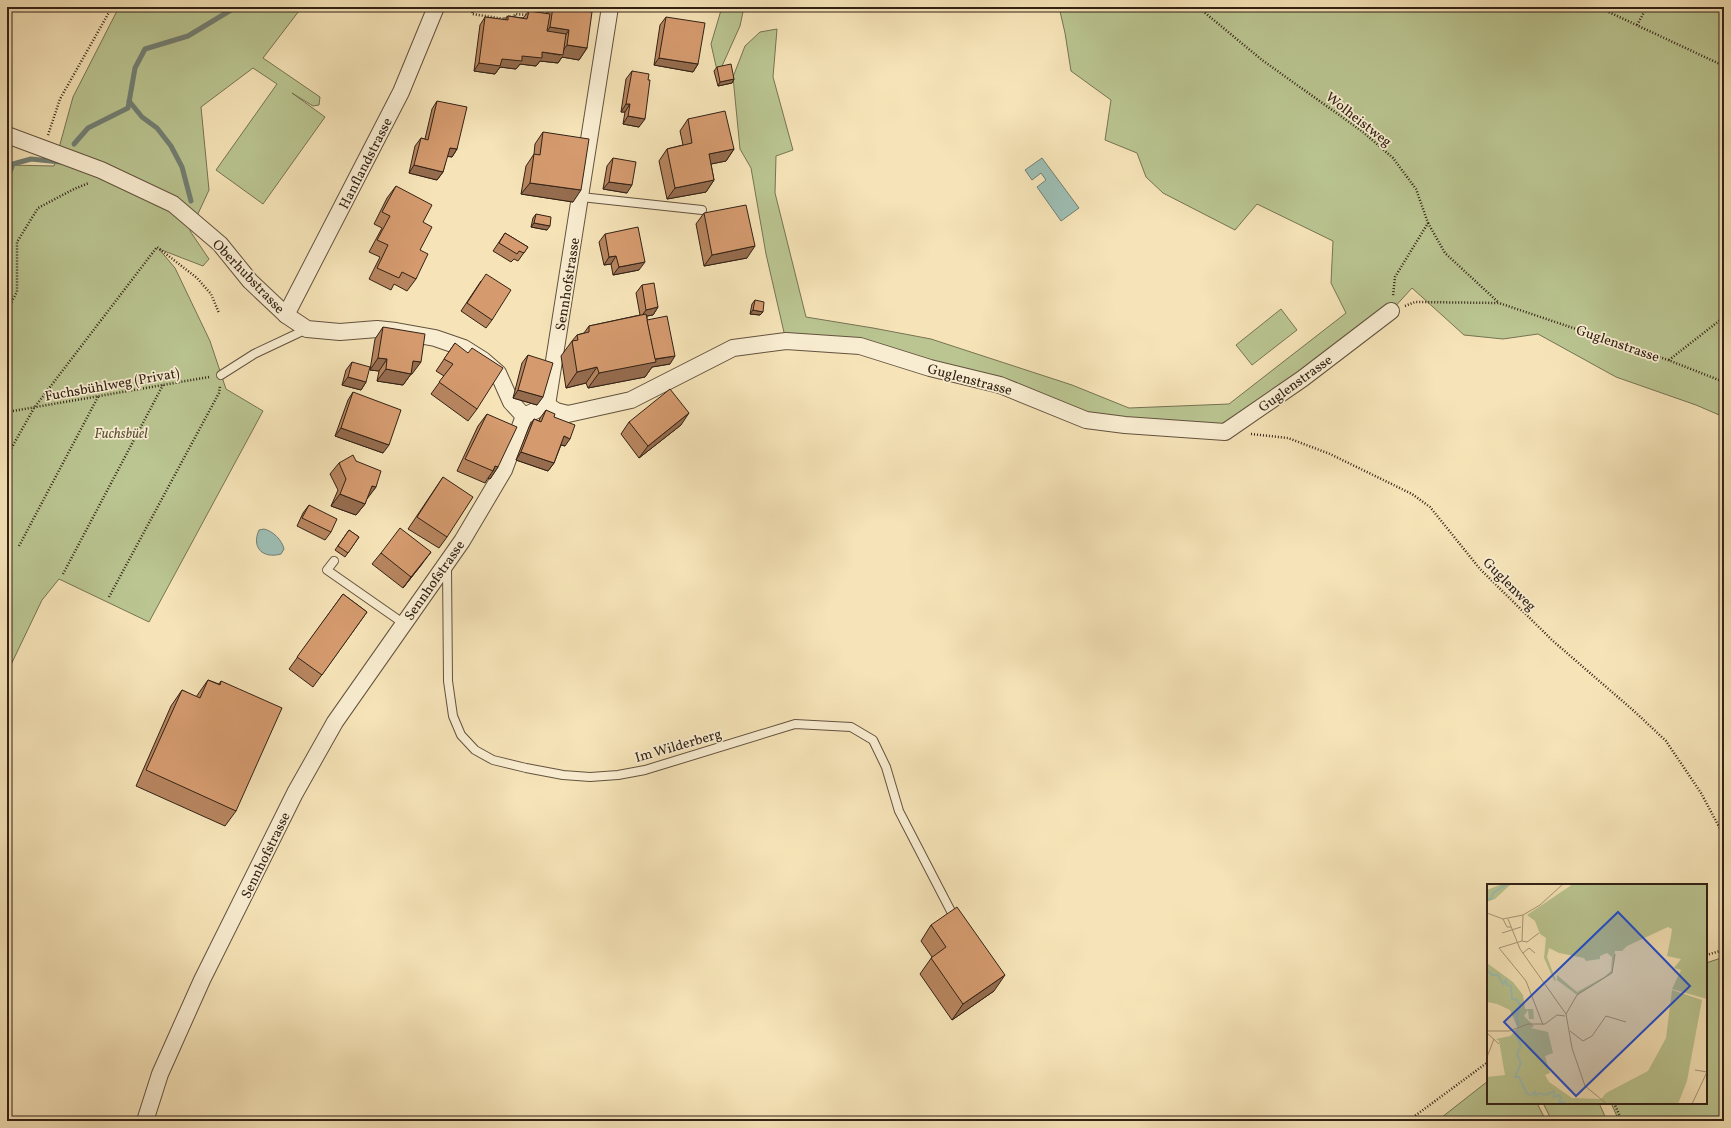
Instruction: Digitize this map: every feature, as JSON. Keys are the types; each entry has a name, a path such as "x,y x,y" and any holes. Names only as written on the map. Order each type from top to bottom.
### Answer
{"street":[{"name":"Hanflandstrasse","path":"286,315 401,92 436,7"},
{"name":"Sennhofstrasse","path":"547,405 610,7"},
{"name":"Oberhubstrasse","path":"7,135 101,170 173,204 220,244 250,281 286,315 307,329 340,332 377,330 396,331 429,336 451,342 483,360 498,373 511,402 524,416"},
{"name":"Guglenstrasse","path":"547,405 568,414 631,400 733,348 786,341 860,346 930,368 1000,385 1086,420 1125,425 1225,432 1302,379 1391,311"},
{"path":"524,416 547,405"},
{"name":"Sennhofstrasse","path":"145,1121 160,1074 202,980 295,793 335,722 462,541 504,470 524,416"}],"lane":[{"path":"581,196 702,210"},
{"path":"221,375 254,354 307,329"},
{"path":"334,561 327,570 403,623"},
{"name":"Im Wilderberg","path":"447,562 448,681 452,709 461,735 475,750 493,760 526,768 563,775 590,777 618,775 645,770 795,724 851,727 873,740 886,767 899,811 960,928"}],"path":[{"path":"43,148 60,99 112,7"},
{"path":"468,7 473,8 472,14 505,19 505,17 514,17 515,14 527,16 527,13 536,14 536,11 548,12 548,10 556,10"},
{"path":"573,7 586,9"},
{"name":"Wolheistweg","path":"1198,7 1262,60 1363,132 1393,158 1416,189 1428,223 1445,254 1499,303"},
{"path":"1598,7 1724,66"},
{"path":"1636,25 1647,7"},
{"path":"7,310 17,292 17,242 38,208 93,181 101,170"},
{"path":"1394,284 1395,277 1428,223"},
{"path":"7,456 34,408 157,247 172,257 197,278 211,294 219,313"},
{"name":"Guglenstrasse","path":"1415,302 1499,303 1668,360 1724,382"},
{"path":"1668,360 1724,317"},
{"path":"109,597 219,393 221,375"},
{"name":"Fuchsbühlweg (Privat)","path":"7,412 221,375"},
{"path":"62,574 163,384"},
{"path":"19,546 99,395"},
{"name":"Guglenweg","path":"1225,432 1288,438 1330,454 1412,494 1430,507 1480,569 1553,641 1634,711 1666,741 1701,793 1724,836"},
{"path":"1707,955 1724,950"},
{"path":"1408,1121 1487,1063"},
{"path":"1614,1104 1622,1121"}],"green space":[{"name":"Fuchsbüel","path":"119,7 302,7 263,58 320,97 319,105 313,106 292,93 325,117 263,204 216,170 277,84 253,68 201,107 209,190 190,231 209,259 203,266 159,249 175,268 210,341 226,389 263,411 149,622 59,579 42,600 7,673 7,165 54,166 73,97"},
{"path":"722,7 744,7 740,26 718,75 711,44"},
{"path":"1059,7 1724,7 1724,417 1696,405 1616,377 1538,334 1503,339 1464,335 1412,288 1391,311 1225,432 1125,425 860,346 786,341 766,254 751,168 740,149 733,77 745,46 760,32 777,29 773,77 793,150 776,156 775,193 806,317 931,339 1072,385 1129,408 1229,404 1346,313 1331,283 1333,241 1257,204 1235,230 1163,193 1146,177 1137,153 1105,140 1111,100 1071,71"},
{"path":"1281,309 1297,330 1252,365 1236,345"},
{"path":"1724,957 1724,1121 1619,1121 1611,1104 1707,1104 1707,963"},
{"path":"1487,1082 1487,1104 1538,1104 1546,1121 1437,1121"},
{"path":"1544,1104 1599,1104 1607,1121 1552,1121"}],"water":[{"path":"1042,158 1079,208 1061,221 1037,187 1046,180 1041,173 1032,180 1025,170"},
{"path":"264,529 274,534 279,539 284,549 281,554 269,555 260,551 257,536 259,530"}],"building":[{"path":"553,7 578,7 577,10 592,12 587,48 567,45 569,30 550,27"},
{"path":"529,11 550,14 547,31 566,34 563,55 542,52 542,58 522,56 522,61 502,59 500,66 479,63 485,17 508,20 508,16 527,19"},
{"path":"666,17 705,23 698,64 659,58"},
{"path":"731,64 734,79 720,82 717,67"},
{"path":"632,71 649,74 648,80 650,80 645,119 628,116 630,104 626,104"},
{"path":"437,101 467,107 457,149 450,148 443,172 414,165 421,138 428,140"},
{"path":"725,111 734,149 709,154 714,180 675,188 667,149 692,143 688,119"},
{"path":"543,132 589,139 581,190 530,183 534,154 540,155"},
{"path":"613,158 636,162 632,185 609,182"},
{"path":"396,186 432,205 423,222 432,227 420,250 428,254 416,279 402,272 399,278 377,268 388,245 377,240 390,216 382,212"},
{"path":"746,205 755,246 712,255 704,213"},
{"path":"536,214 551,217 550,226 534,223"},
{"path":"638,227 645,262 619,267 616,256 609,257 605,234"},
{"path":"505,233 528,247 524,253 519,251 517,254 499,243"},
{"path":"486,274 511,290 492,320 467,303"},
{"path":"654,283 658,307 646,310 642,285"},
{"path":"755,300 764,302 763,312 753,310"},
{"path":"646,314 656,362 599,373 597,367 577,372 572,341 578,340 577,335 589,332 589,326"},
{"path":"667,316 675,356 655,359 647,320"},
{"path":"383,327 425,334 421,362 413,361 411,374 386,369 387,359 378,358"},
{"path":"455,343 468,353 472,348 503,368 477,409 439,382 453,364 444,359"},
{"path":"528,355 553,363 543,397 518,390"},
{"path":"352,362 370,367 366,382 348,377"},
{"path":"670,389 689,413 648,446 629,422"},
{"path":"353,392 401,410 389,445 341,428"},
{"path":"546,410 555,414 554,417 575,425 570,439 564,436 554,463 521,452 534,419 541,422"},
{"path":"487,414 517,427 498,467 495,466 493,471 465,459"},
{"path":"353,455 356,461 381,471 376,487 372,486 365,504 340,494 346,479 339,463"},
{"path":"443,477 473,497 447,537 417,517"},
{"path":"309,505 337,519 331,532 302,518"},
{"path":"400,528 431,552 411,577 381,553"},
{"path":"349,530 359,537 348,553 338,546"},
{"path":"343,594 367,612 322,675 297,657"},
{"path":"208,680 220,685 221,681 282,708 236,811 146,770 182,690 200,698"},
{"path":"957,907 1005,975 963,1004 931,958 946,947 931,925"}],"waterway":[{"path":"74,144 88,128 128,108 135,68 145,49 188,36 236,7"},
{"path":"129,101 142,117 157,128 171,146 182,167 191,201"},
{"path":"7,179 13,164 31,159 60,162"}]}
